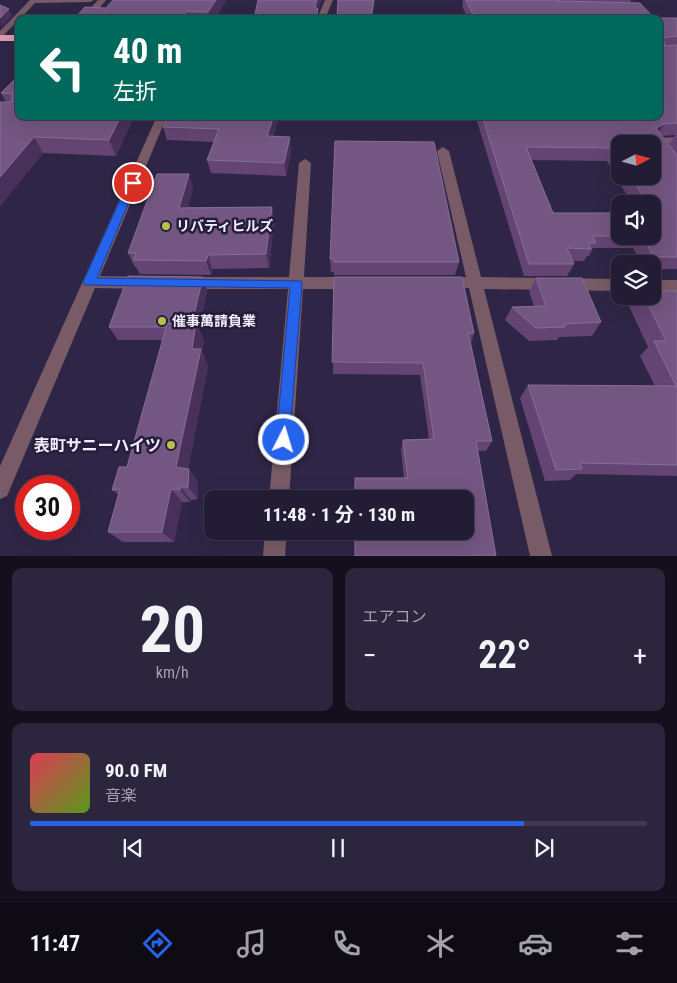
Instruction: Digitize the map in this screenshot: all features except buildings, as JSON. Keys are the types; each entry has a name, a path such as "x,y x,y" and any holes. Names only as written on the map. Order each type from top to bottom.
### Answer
{"highway":[{"path":"0,37 15,38"}],"street":[{"path":"20,15 34,0 90,0"},
{"path":"89,15 102,0"},
{"path":"323,15 329,0"},
{"path":"0,37 15,21"},
{"path":"0,489 4,469 160,120"},
{"path":"667,154 657,141 677,140"},
{"path":"443,151 541,556"},
{"path":"280,490 305,163"},
{"path":"89,282 366,283"},
{"path":"426,282 611,285"},
{"path":"661,287 676,288"},
{"path":"274,556 275,540"}],"place":[{"name":"リバティヒルズ","path":"166,226"},
{"name":"催事萬請負業","path":"162,321"},
{"name":"表町サニーハイツ","path":"171,445"}],"route":[{"path":"133,183 89,282 296,284 284,440"}]}
